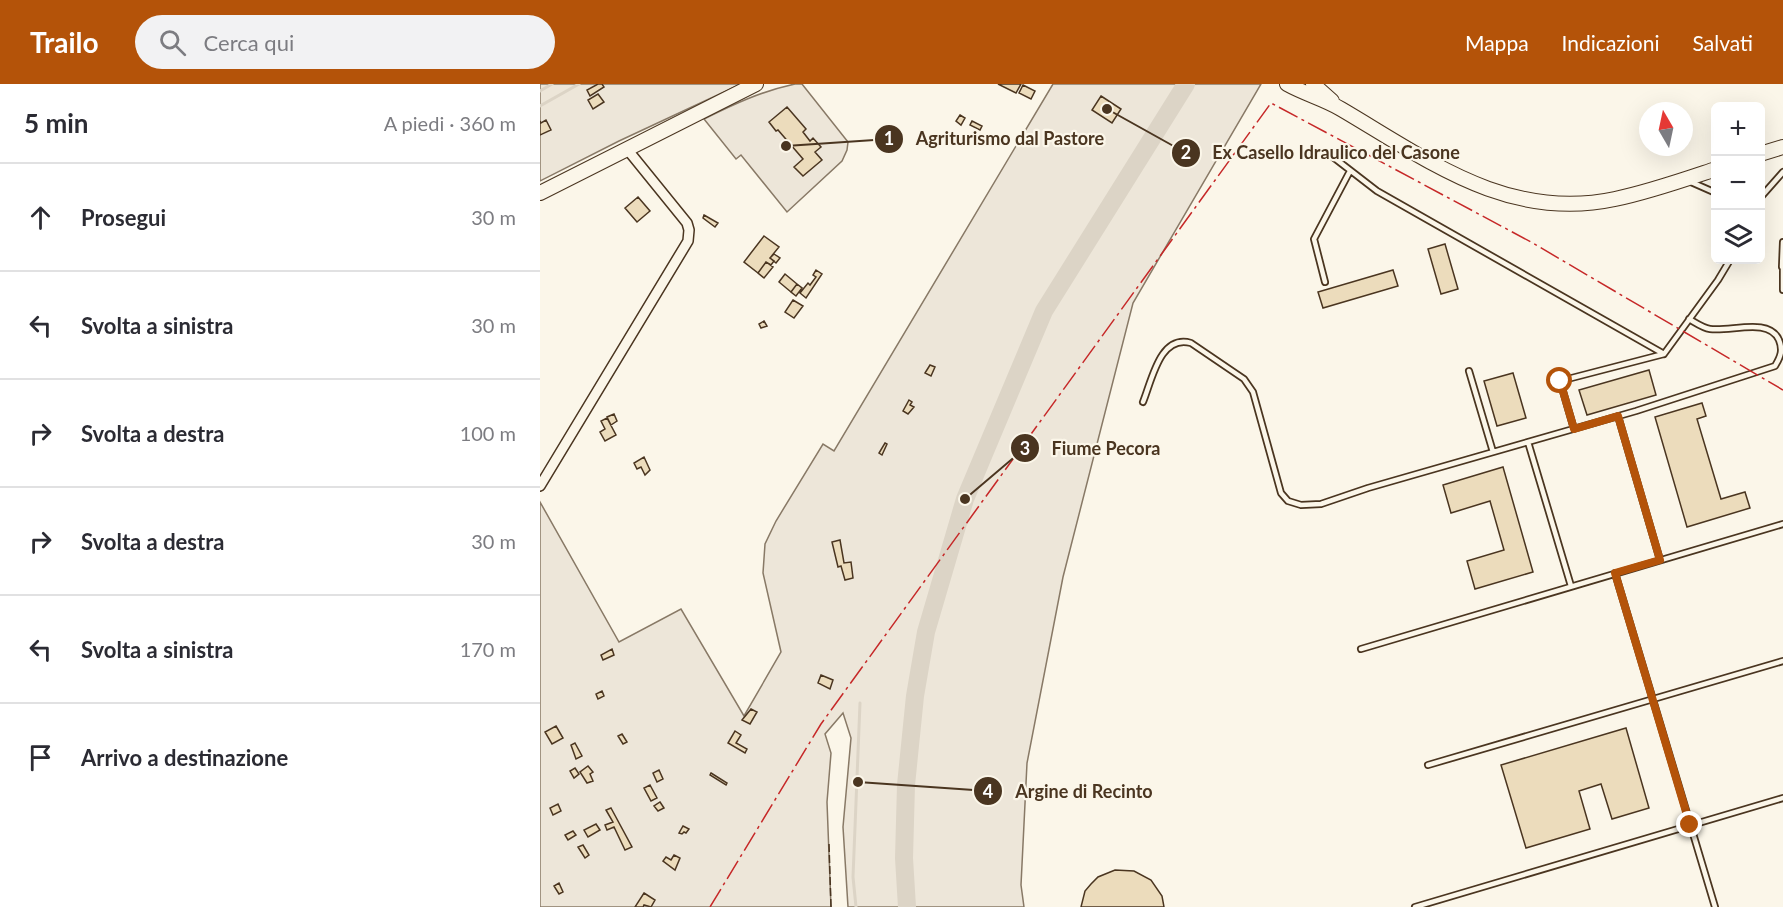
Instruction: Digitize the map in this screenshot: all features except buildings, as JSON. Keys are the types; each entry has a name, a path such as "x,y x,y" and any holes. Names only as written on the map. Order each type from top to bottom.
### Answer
{"street":[{"path":"540,193 756,84"},
{"path":"1287,84 1302,93 1338,106"},
{"path":"1313,84 1338,106 1450,174 1506,196 1539,202 1614,200 1711,170"},
{"path":"1765,153 1783,147"},
{"path":"540,486 688,241 687,223 627,149"}],"lane":[{"path":"1333,157 1377,191 1664,354"},
{"path":"1325,282 1314,239 1350,171"},
{"path":"1765,192 1783,171"},
{"path":"1676,182 1692,182 1711,191"},
{"path":"1783,242 1783,290"},
{"path":"1574,429 1560,381 1664,354 1728,264"},
{"path":"1143,402 1164,350 1174,343 1184,341 1191,343 1244,379 1253,392 1281,493 1288,501 1300,505 1321,504 1368,488 1618,416 1775,366 1781,355 1781,346 1776,334 1769,328 1759,326 1732,330 1707,329 1689,319"},
{"path":"1469,371 1493,452"},
{"path":"1618,416 1660,560"},
{"path":"1528,442 1571,586"},
{"path":"1361,649 1783,524"},
{"path":"1615,573 1715,907"},
{"path":"1428,765 1783,661"},
{"path":"1415,907 1783,798"}],"shaded area":[{"path":"540,84 741,84 540,181"},
{"path":"802,84 848,142 842,161 787,212 741,155 736,159 704,119 748,98"},
{"path":"1053,84 1261,84 1133,303 1063,577 1027,763 1021,885 1024,907 848,907 843,827 851,738 843,713 825,734 831,753 827,802 831,907 540,907 540,502 619,642 681,609 744,716 781,652 763,573 765,544 776,521 823,444 834,451"}],"waterway":[{"path":"540,91 552,84"},
{"path":"540,106 579,84"},
{"path":"907,907 904,858 906,785 915,696 926,632 965,499 1044,311 1186,84"},
{"path":"856,907 853,877 860,703"}],"fence":[{"path":"829,844 831,907"}],"power":[{"path":"710,907 821,724 1271,103 1531,242 1783,390"}],"place":[{"name":"Ex Casello Idraulico del Casone","path":"1107,109"},
{"name":"Agriturismo dal Pastore","path":"786,146"},
{"name":"Fiume Pecora","path":"965,499"},
{"name":"Argine di Recinto","path":"858,782"}],"route":[{"path":"1560,381 1574,429 1618,416 1660,560 1615,573 1690,825"}]}
